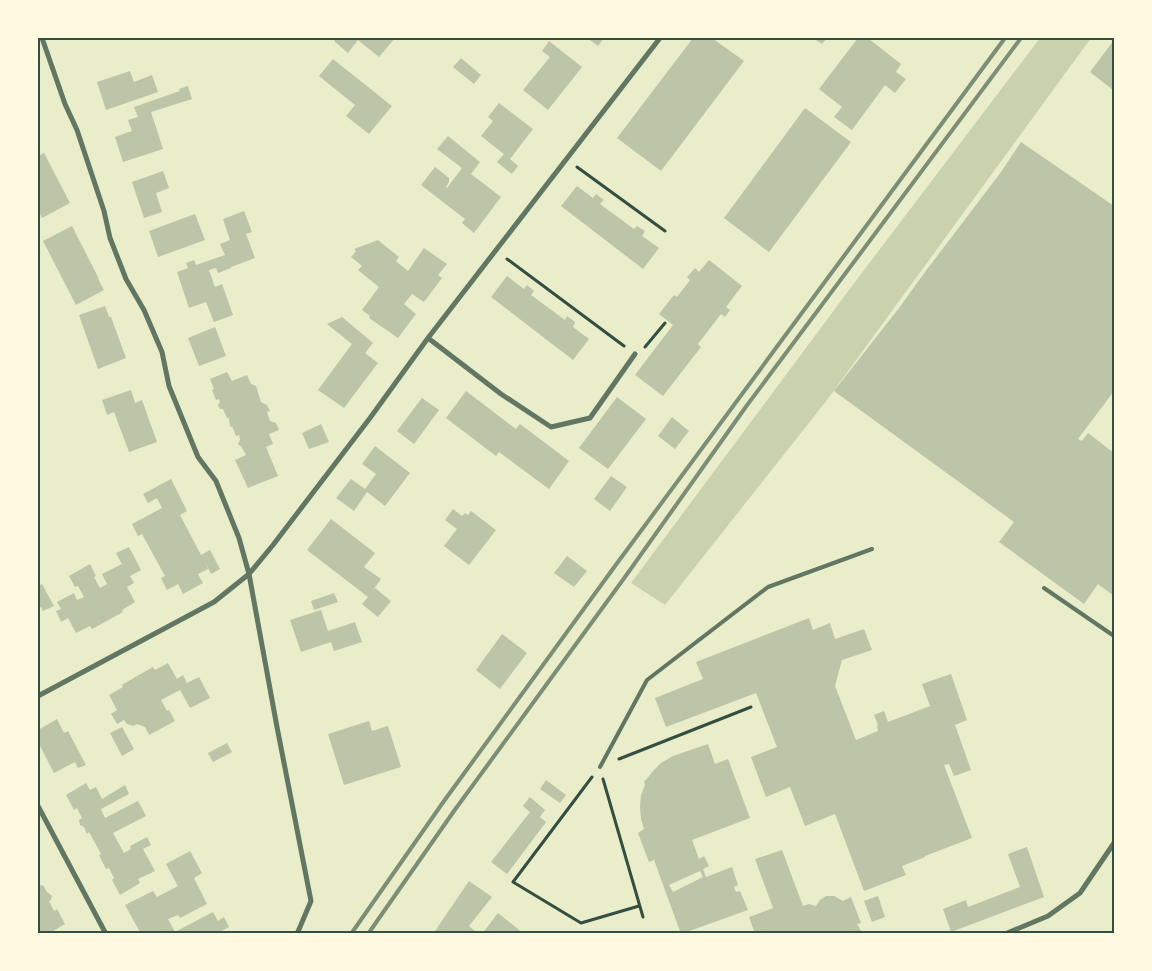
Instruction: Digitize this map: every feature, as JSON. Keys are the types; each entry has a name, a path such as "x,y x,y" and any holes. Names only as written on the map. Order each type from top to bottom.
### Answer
{"street":[{"path":"42,38 65,104 78,130 104,211 110,238 126,279 144,310 162,352 169,386 198,457 216,481 239,538 249,574 311,901 297,934"},
{"path":"38,696 214,602 249,574 370,418 428,338 660,38"},
{"path":"428,338 501,394 551,426 590,418 635,354"},
{"path":"38,806 106,934"},
{"path":"1004,934 1048,916 1080,893 1114,843"}],"lane":[{"path":"600,767 647,680 768,587 872,548"},
{"path":"1044,588 1114,636"}],"path":[{"path":"567,160 665,231"},
{"path":"496,251 635,354 647,345 665,323"},
{"path":"639,906 581,922 512,882 600,767 752,707"},
{"path":"600,767 643,917"}],"green space":[{"path":"1040,38 1091,38 827,400 665,605 631,583 855,282"}],"building":[{"path":"337,38 395,38 379,57 358,40 348,53 334,41"},
{"path":"587,38 604,38 598,46"},
{"path":"693,38 712,38 744,61 661,171 617,138"},
{"path":"813,38 827,38 822,44"},
{"path":"858,38 870,38 901,64 896,72 906,79 895,93 885,85 852,130 834,117 842,107 819,89"},
{"path":"1114,40 1114,87 1113,90 1090,72"},
{"path":"549,41 582,67 548,110 523,90 550,57 542,51"},
{"path":"461,58 481,75 474,84 453,67"},
{"path":"333,59 392,106 369,134 346,116 355,105 319,76"},
{"path":"130,71 134,82 152,75 158,92 106,110 97,82"},
{"path":"188,86 192,99 151,112 163,149 123,162 115,137 132,131 128,120 138,117 134,107 180,91 179,89"},
{"path":"499,103 533,129 510,159 518,166 512,174 497,162 504,154 481,136 493,121 488,117"},
{"path":"805,108 851,142 769,252 724,218"},
{"path":"448,136 480,162 471,174 501,197 474,233 462,223 465,219 421,185 435,167 449,178 447,188 462,168 437,149"},
{"path":"1021,142 1114,206 1114,391 1078,439 1082,441 1088,433 1114,453 1114,596 1098,584 1084,604 999,542 1014,522 834,391 899,308 1001,172"},
{"path":"44,153 70,203 42,218 38,209 38,156"},
{"path":"163,171 169,188 156,193 162,212 144,218 132,182"},
{"path":"577,186 593,198 596,194 604,200 600,204 634,229 637,226 645,231 642,236 659,248 643,269 561,206"},
{"path":"244,211 252,232 246,234 255,258 218,273 216,268 209,270 215,287 222,284 233,315 214,322 206,302 189,308 177,272 188,268 186,263 194,260 196,265 225,255 220,244 230,240 223,219"},
{"path":"195,214 205,240 158,257 149,231"},
{"path":"72,226 104,290 76,305 43,241"},
{"path":"378,240 399,257 396,261 408,271 424,248 447,264 438,275 442,278 424,302 412,294 404,304 416,314 398,338 369,318 370,316 362,310 379,287 358,270 362,266 351,257 356,251 354,249"},
{"path":"709,260 742,286 726,307 730,310 725,317 721,314 698,344 701,347 663,396 635,375 673,325 659,314 674,295 677,297 690,280 687,277 695,268 699,272"},
{"path":"507,276 524,289 527,285 534,291 531,295 565,320 567,316 575,322 573,327 589,339 573,360 491,297"},
{"path":"105,306 126,358 98,369 79,315"},
{"path":"342,317 373,343 365,353 378,363 344,408 318,390 352,344 327,324"},
{"path":"215,327 226,356 199,366 188,338"},
{"path":"227,372 232,381 247,375 251,384 256,386 261,402 267,405 270,411 267,412 270,421 276,423 279,430 269,434 273,444 266,447 278,476 248,488 235,460 246,455 238,444 240,440 239,435 236,436 232,426 230,427 229,418 227,418 223,409 220,409 218,405 220,402 219,399 216,400 210,379"},
{"path":"131,390 135,403 142,400 157,442 129,452 114,412 107,415 102,400"},
{"path":"466,391 516,429 520,424 569,461 549,489 499,452 496,456 446,418"},
{"path":"617,397 646,419 608,469 579,448"},
{"path":"422,398 439,410 414,444 397,431"},
{"path":"672,417 689,431 675,449 658,436"},
{"path":"321,424 329,442 309,449 302,433"},
{"path":"375,446 410,473 385,506 367,492 354,511 336,498 351,479 365,489 376,474 362,464"},
{"path":"611,476 627,487 610,511 594,499"},
{"path":"171,479 187,511 180,515 201,555 210,550 220,569 211,574 203,558 208,569 198,574 203,583 183,594 178,584 167,590 161,578 165,576 142,534 138,536 132,524 162,508 157,498 148,503 143,494"},
{"path":"453,509 462,516 465,513 468,515 471,511 496,530 469,565 444,546 457,529 445,520"},
{"path":"331,519 375,553 364,567 381,579 371,593 375,588 391,601 378,617 362,604 368,597 307,550"},
{"path":"129,547 141,570 130,576 134,583 127,587 135,602 122,610 123,612 92,629 90,626 76,633 68,618 61,622 56,611 61,609 57,602 74,593 77,600 84,597 78,586 75,587 69,576 90,564 100,588 107,584 102,574 122,564 116,553"},
{"path":"567,556 587,571 574,587 554,573"},
{"path":"42,584 54,606 43,611 41,607 38,609 38,586"},
{"path":"334,593 338,602 314,610 311,601"},
{"path":"321,610 328,631 355,622 362,642 334,651 331,642 301,652 290,620"},
{"path":"809,618 813,630 830,623 835,639 864,629 872,650 842,660 835,686 856,740 878,731 874,715 884,711 888,722 930,706 922,684 951,674 967,720 955,725 971,770 954,776 949,764 944,765 972,838 902,866 906,875 864,891 835,814 805,826 790,787 766,797 751,757 777,747 756,693 666,727 655,698 703,679 696,662"},
{"path":"502,634 527,653 500,689 476,670"},
{"path":"168,663 177,679 183,675 187,683 199,677 210,698 190,708 180,690 161,700 175,721 149,735 145,727 137,724 133,726 127,724 124,720 117,724 111,714 117,710 109,695 153,667 155,670"},
{"path":"57,719 64,733 68,731 86,765 78,768 75,762 54,773 38,742 38,730"},
{"path":"369,721 372,731 388,726 401,767 344,785 328,734"},
{"path":"122,727 134,749 122,756 110,733"},
{"path":"227,743 232,752 213,762 208,753"},
{"path":"708,744 715,764 728,759 750,818 692,840 699,859 704,856 709,866 703,869 706,877 732,867 738,885 734,887 736,892 740,891 748,910 681,934 654,860 649,862 638,833 644,829 640,807 641,795 645,785 644,781 661,763 673,756","holes":["700,871 703,877 673,892 669,885"]},
{"path":"546,780 566,795 560,803 540,789"},
{"path":"86,783 90,790 96,787 102,799 125,785 129,794 101,809 105,818 138,801 146,816 113,833 124,853 131,849 130,846 147,837 151,845 143,849 155,871 138,879 140,883 120,895 112,880 114,878 109,868 106,869 99,855 101,854 89,832 87,834 84,827 80,825 79,820 82,818 77,808 74,810 66,795"},
{"path":"530,797 545,810 540,817 546,822 507,874 491,862 530,812 523,806"},
{"path":"1027,847 1044,897 951,932 943,909 966,900 968,907 1020,887 1008,854"},
{"path":"782,850 803,906 809,904 816,906 826,896 834,896 843,901 851,897 861,923 857,924 865,934 755,934 749,917 773,908 755,859"},
{"path":"190,851 202,873 194,878 207,904 180,918 178,915 168,919 175,932 213,912 218,921 224,917 229,927 216,934 141,934 125,905 153,891 157,897 178,886 166,864"},
{"path":"38,880 41,886 43,885 52,896 49,901 54,911 57,909 65,924 48,934 43,934 43,932 38,934"},
{"path":"469,881 492,897 469,926 479,934 433,934"},
{"path":"878,896 885,917 872,922 864,901"},
{"path":"498,913 524,934 482,934"}],"railway":[{"path":"351,934 444,801 615,566 1005,38"},
{"path":"368,934 454,811 625,577 745,408 1021,38"}]}
